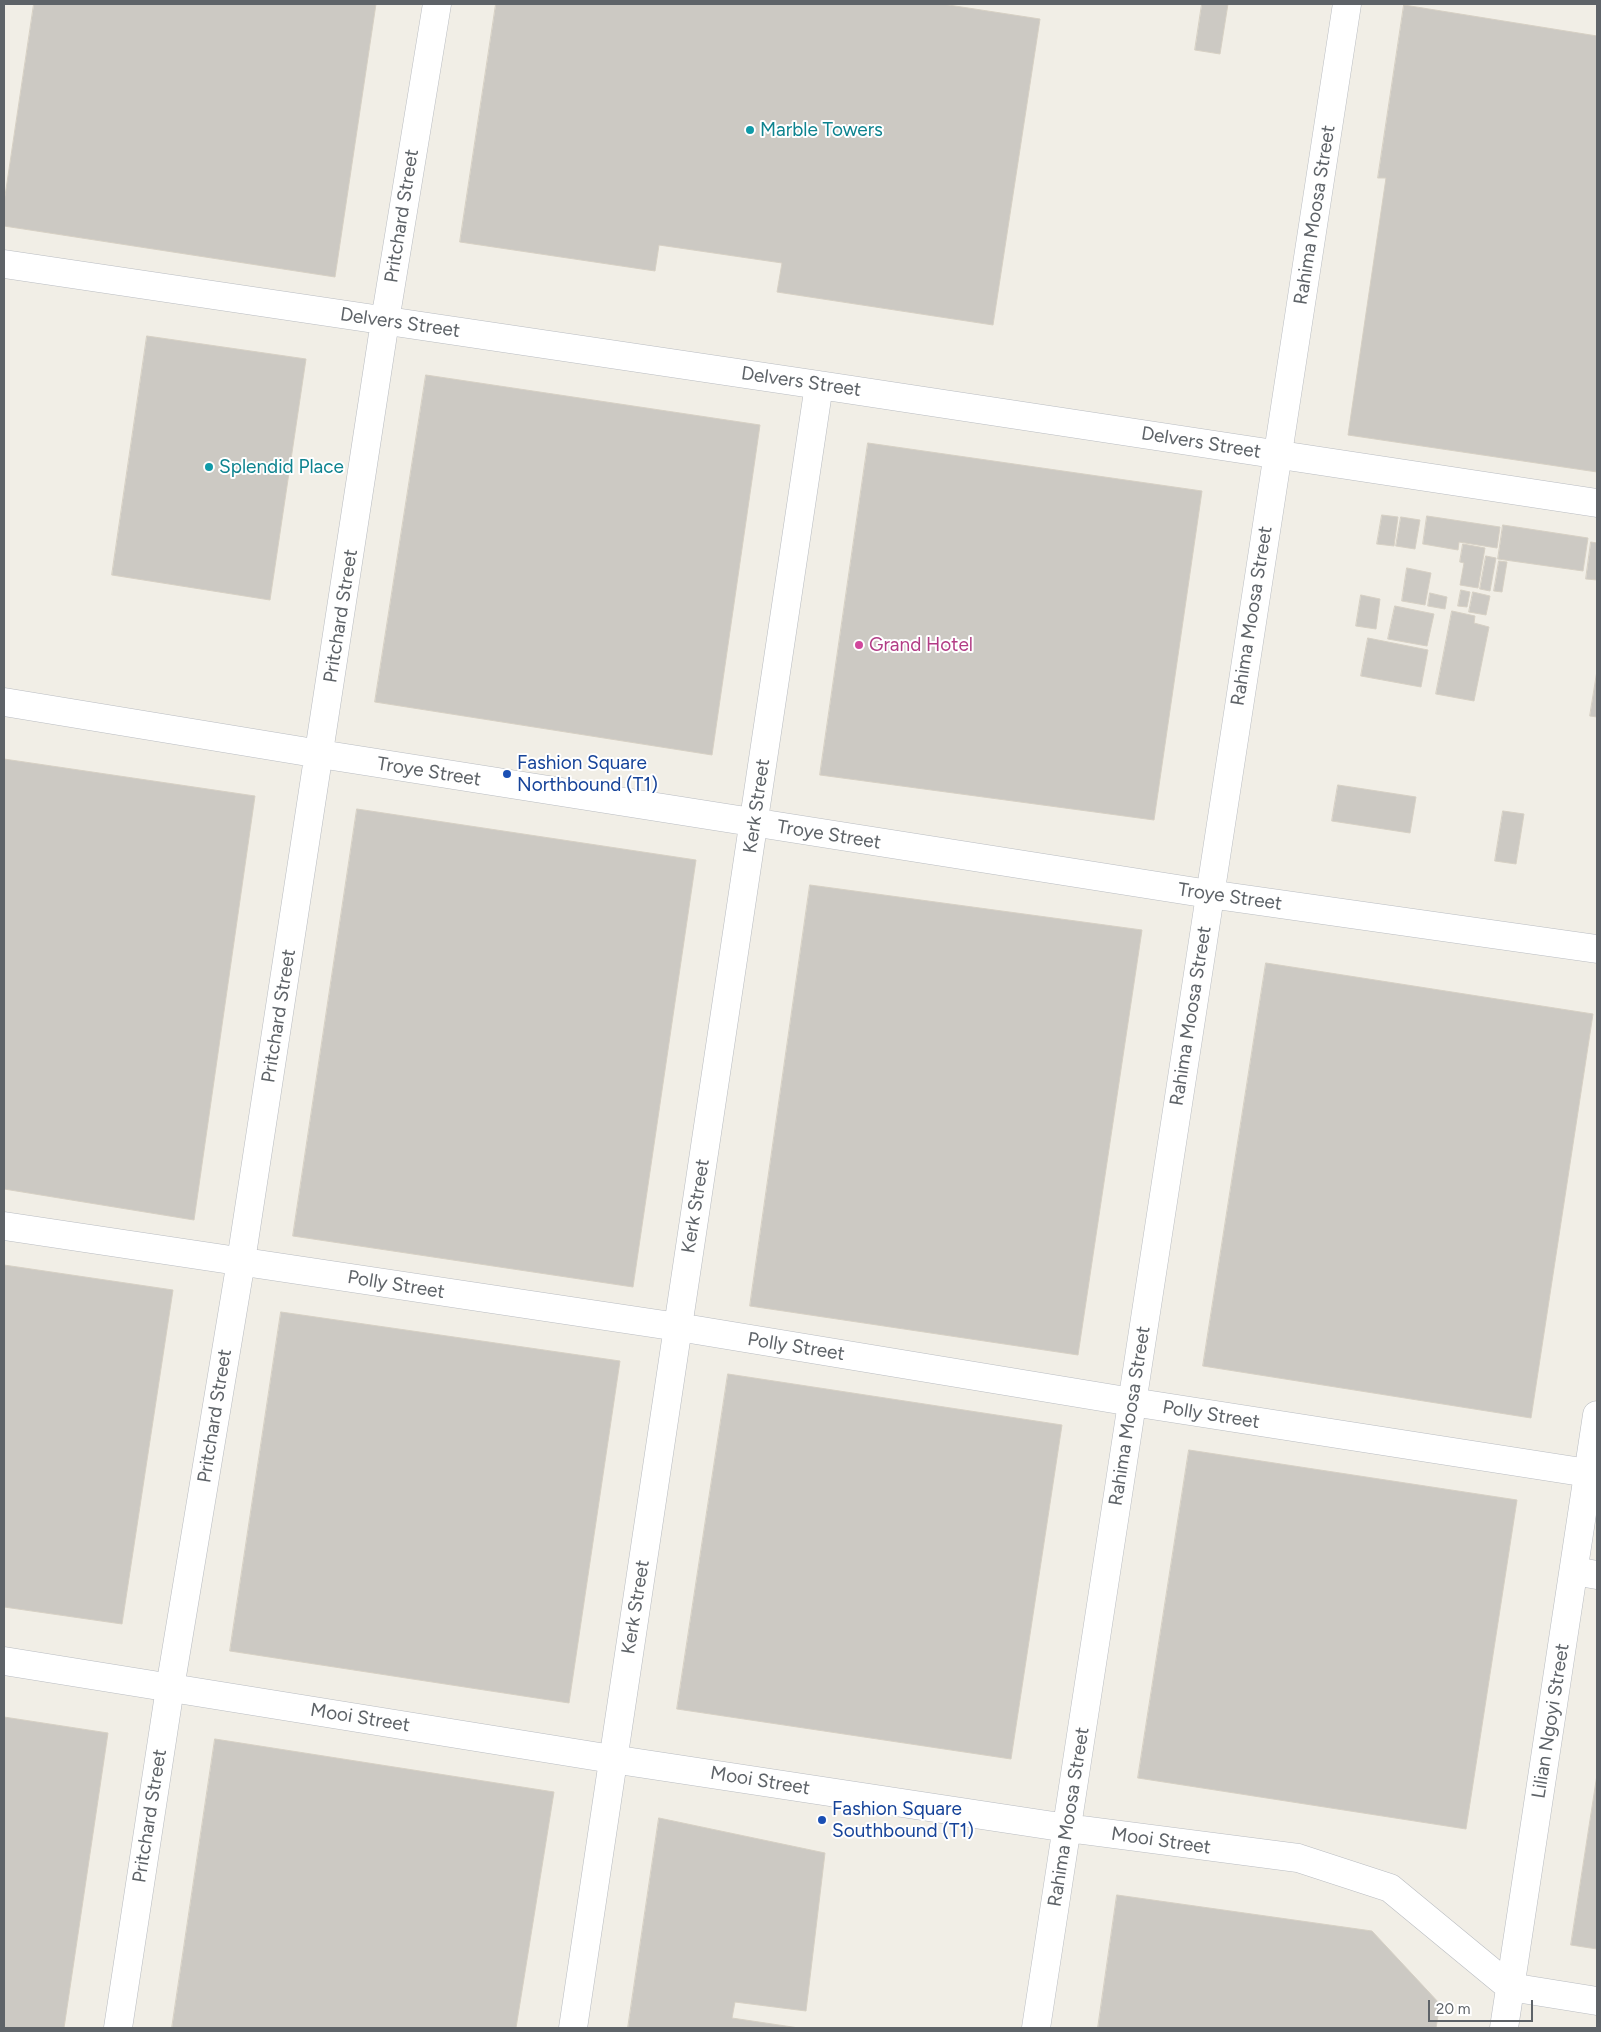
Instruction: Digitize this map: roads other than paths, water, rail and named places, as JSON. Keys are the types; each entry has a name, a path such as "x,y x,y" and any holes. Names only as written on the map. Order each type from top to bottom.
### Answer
{"street":[{"name":"Pritchard Street","path":"118,2028 170,1688 320,754 385,321 437,4"},
{"name":"Rahima Moosa Street","path":"1036,2028 1347,4"},
{"name":"Delvers Street","path":"4,264 1597,503"},
{"name":"Kerk Street","path":"573,2028 612,1759 755,823 819,385"},
{"name":"Troye Street","path":"4,702 320,754 1209,894 1597,949"},
{"name":"Polly Street","path":"4,1226 678,1327 1132,1402 1588,1473"},
{"name":"Lilian Ngoyi Street","path":"1504,2028 1586,1573 1588,1473 1597,1414"},
{"name":"Mooi Street","path":"4,1661 612,1759 1068,1828 1298,1858 1390,1888 1510,1988"},
{"path":"1510,1988 1597,2001"}],"place":[{"name":"Marble Towers","path":"750,130"},
{"name":"Splendid Place","path":"209,467"},
{"name":"Grand Hotel","path":"859,645"},
{"name":"Fashion Square Northbound (T1)","path":"507,774"},
{"name":"Fashion Square Southbound (T1)","path":"822,1820"}]}
